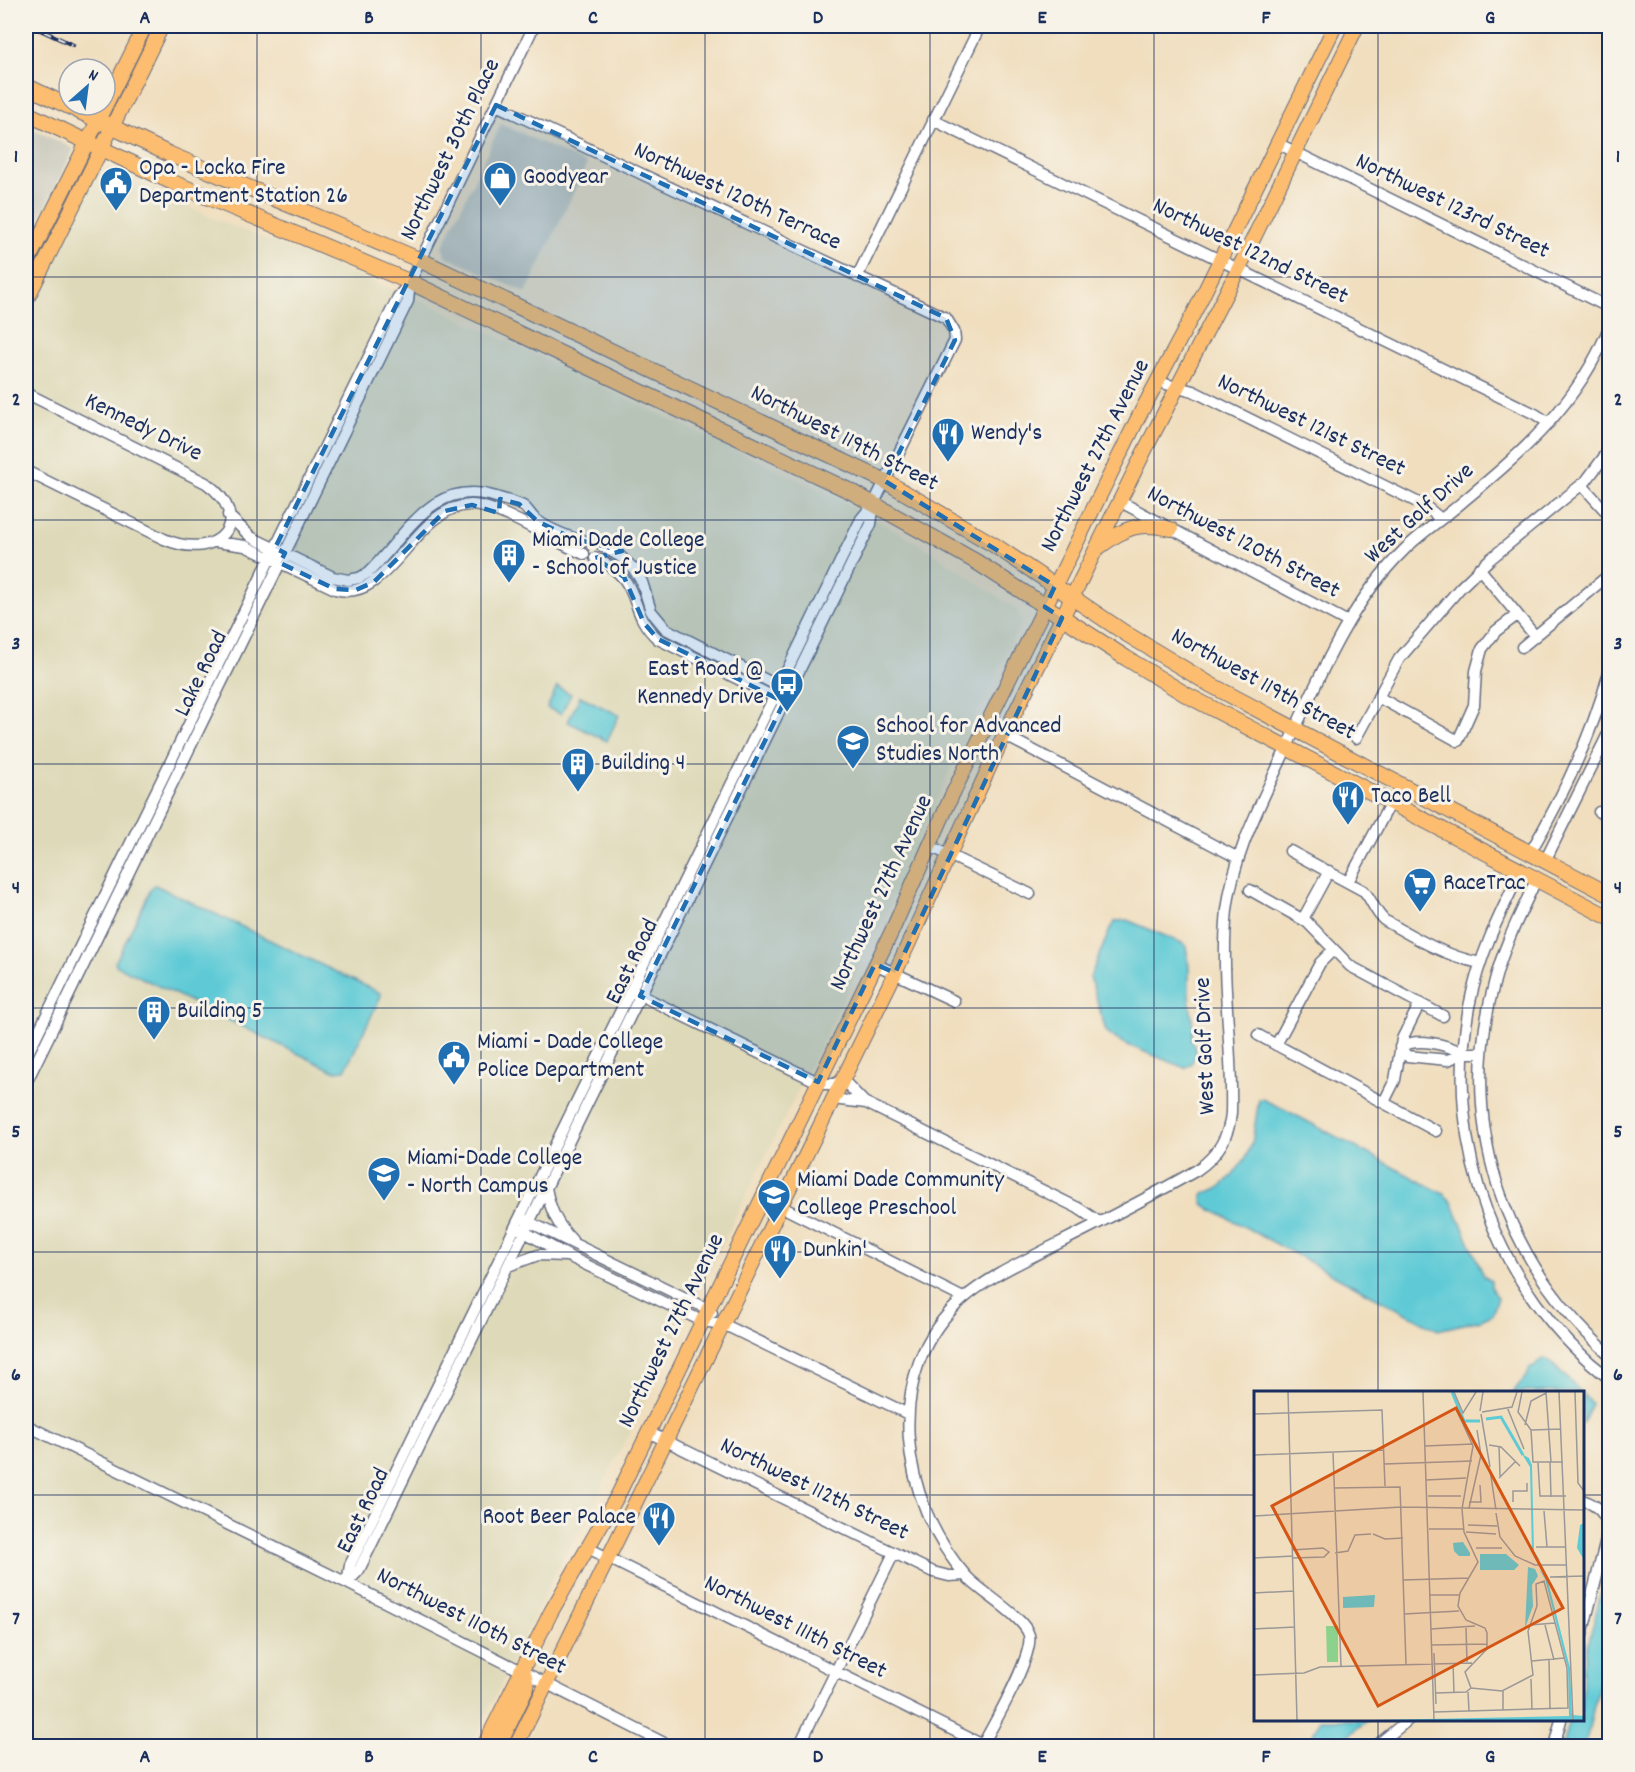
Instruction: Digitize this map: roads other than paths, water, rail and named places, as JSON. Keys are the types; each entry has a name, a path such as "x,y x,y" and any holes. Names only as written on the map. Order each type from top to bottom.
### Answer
{"highway":[{"name":"Northwest 119th Street","path":"26,86 230,180 420,260 885,481 994,545 1168,659 1295,730 1610,895"},
{"name":"Northwest 119th Street","path":"26,113 174,183 410,282 874,503 975,561 1185,694 1610,918"},
{"path":"1521,871 1530,853"},
{"path":"1536,879 1545,861"}],"main road":[{"path":"26,265 145,26"},
{"path":"26,301 162,26"},
{"name":"Northwest 27th Avenue","path":"484,1746 551,1612 618,1495 904,905 952,795 1335,26"},
{"name":"Northwest 27th Avenue","path":"516,1746 895,973 1004,735 1119,501 1238,270 1357,26"},
{"path":"1096,549 1122,531 1139,526 1152,525 1171,529"},
{"path":"499,1746 527,1688 525,1676 521,1670"}],"street":[{"name":"Northwest 30th Place","path":"420,260 534,26"},
{"path":"857,277 980,26"},
{"name":"Northwest 120th Terrace","path":"496,105 946,318 954,331"},
{"name":"Northwest 122nd Street","path":"933,120 1550,423"},
{"name":"Northwest 123rd Street","path":"1277,143 1610,308"},
{"name":"Lake Road","path":"26,1058 277,556 408,301 410,282 420,260"},
{"name":"West Golf Drive","path":"983,1746 1024,1661 1030,1641 1027,1631 1018,1618 965,1575 940,1540 923,1503 911,1456 908,1414 911,1388 923,1355 938,1327 963,1298 1009,1268 1197,1170 1215,1154 1226,1137 1231,1101 1225,940 1229,902 1238,858 1256,811 1348,622 1366,594 1393,561 1514,459 1550,423 1588,370 1610,325"},
{"name":"East Road","path":"347,1583 350,1565 522,1225 782,694 871,524 874,503 955,340 954,331"},
{"name":"Northwest 121st Street","path":"1158,382 1193,391 1425,506 1441,519"},
{"name":"Kennedy Drive","path":"26,393 200,479 218,492 226,505 228,515 250,537 277,556 335,589 356,590 374,582 434,519 445,511 459,506 476,505 499,513 614,567 630,586 644,623 658,639 782,694"},
{"path":"1356,738 1402,656 1479,568 1582,485 1610,449"},
{"name":"Kennedy Drive","path":"26,471 173,543 197,547 216,542 241,544 342,579 354,579 368,573 424,511 443,498 476,493 504,500 522,506 534,518 575,539 586,541 594,538 600,542 602,546 621,557 633,568 642,582 651,611 666,629 782,694"},
{"path":"1582,485 1610,516"},
{"path":"499,513 500,505 504,500"},
{"name":"Northwest 120th Street","path":"1119,501 1348,622"},
{"path":"216,542 226,530 229,522 228,515"},
{"path":"586,541 582,548 590,556 601,554 602,546"},
{"name":"Lake Road","path":"26,1083 277,556"},
{"path":"1479,568 1535,636"},
{"path":"1522,646 1610,574"},
{"path":"1378,697 1458,741 1474,705 1476,666 1482,649 1496,631 1517,615"},
{"path":"1530,853 1557,803 1591,724 1610,669"},
{"path":"1545,861 1609,731 1591,724"},
{"path":"1004,735 1238,858"},
{"path":"1348,882 1391,802"},
{"path":"1599,812 1610,818"},
{"path":"930,846 1030,894"},
{"path":"1290,851 1364,891 1371,899 1376,912 1384,920 1447,954 1480,963"},
{"path":"1303,919 1329,871"},
{"path":"1521,871 1494,926 1480,963 1468,1008 1462,1053 1463,1102 1469,1149 1480,1195 1498,1239 1520,1280 1550,1323 1577,1352 1610,1380"},
{"path":"1536,879 1500,963 1488,1008 1482,1053 1481,1088 1487,1142 1496,1180 1512,1224 1534,1267 1559,1304 1610,1355"},
{"path":"1250,890 1303,919 1350,966 1443,1016"},
{"path":"1276,1045 1320,963 1333,950"},
{"path":"875,964 954,1001"},
{"path":"636,993 818,1082 830,1085 843,1079 866,1103"},
{"name":"East Road","path":"347,1583 359,1570 508,1266 522,1225 546,1188 636,993"},
{"path":"1384,1102 1395,1080 1402,1039 1420,1003"},
{"path":"1258,1035 1436,1131"},
{"path":"1400,1047 1409,1042 1448,1046 1462,1053 1482,1053"},
{"path":"1417,1057 1415,1051 1418,1043"},
{"path":"1400,1047 1407,1056 1448,1060 1462,1053"},
{"path":"832,1099 866,1103 1078,1208 1099,1222"},
{"path":"546,1188 556,1220 576,1244"},
{"path":"762,1197 963,1298"},
{"path":"522,1225 576,1244 705,1315 908,1414"},
{"path":"522,1225 570,1257 705,1315"},
{"path":"508,1266 544,1254 570,1257"},
{"name":"Northwest 110th Street","path":"26,1425 670,1746"},
{"name":"Northwest 112th Street","path":"648,1432 941,1575 965,1575"},
{"path":"1584,1627 1608,1532 1604,1514 1585,1501"},
{"name":"Northwest 111th Street","path":"588,1548 983,1746"},
{"path":"799,1746 894,1553"},
{"path":"1376,1746 1406,1721"},
{"path":"1554,1746 1560,1721"}],"water":[{"path":"557,687 571,694 561,714 547,708"},
{"path":"580,696 619,715 607,741 568,722"},
{"path":"155,885 380,993 381,996 345,1070 334,1071 117,966 115,963"},
{"path":"1127,920 1186,946 1192,1039 1196,1050 1195,1057 1185,1068 1130,1046 1106,1031 1090,977 1111,927 1116,921"},
{"path":"1259,1099 1286,1110 1444,1194 1452,1202 1484,1276 1491,1281 1491,1287 1498,1298 1492,1315 1481,1320 1438,1330 1204,1205 1202,1199 1204,1194 1220,1187 1245,1159 1252,1143"},
{"path":"1542,1359 1548,1360 1580,1391 1514,1391 1528,1374 1530,1367 1533,1368"},
{"path":"1584,1395 1592,1404 1584,1422"},
{"path":"1609,1423 1609,1464 1602,1449"},
{"path":"1609,1560 1609,1639 1585,1746 1562,1746 1569,1721 1584,1721 1584,1662"},
{"path":"1320,1721 1367,1721 1334,1746 1307,1746"}],"railway":[{"path":"32,26 73,45"}],"place":[{"name":"Goodyear","path":"500,207"},
{"name":"Opa - Locka Fire Department Station 26","path":"116,212"},
{"name":"Wendy's","path":"948,463"},
{"name":"Miami Dade College - School of Justice","path":"509,584"},
{"name":"East Road @ Kennedy Drive","path":"787,713"},
{"name":"School for Advanced Studies North","path":"853,770"},
{"name":"Building 4","path":"578,793"},
{"name":"Taco Bell","path":"1348,826"},
{"name":"RaceTrac","path":"1420,913"},
{"name":"Building 5","path":"154,1041"},
{"name":"Miami - Dade College Police Department","path":"454,1086"},
{"name":"Miami-Dade College - North Campus","path":"384,1202"},
{"name":"Miami Dade Community College Preschool","path":"774,1224"},
{"name":"Dunkin'","path":"780,1280"},
{"name":"Root Beer Palace","path":"659,1547"}]}
